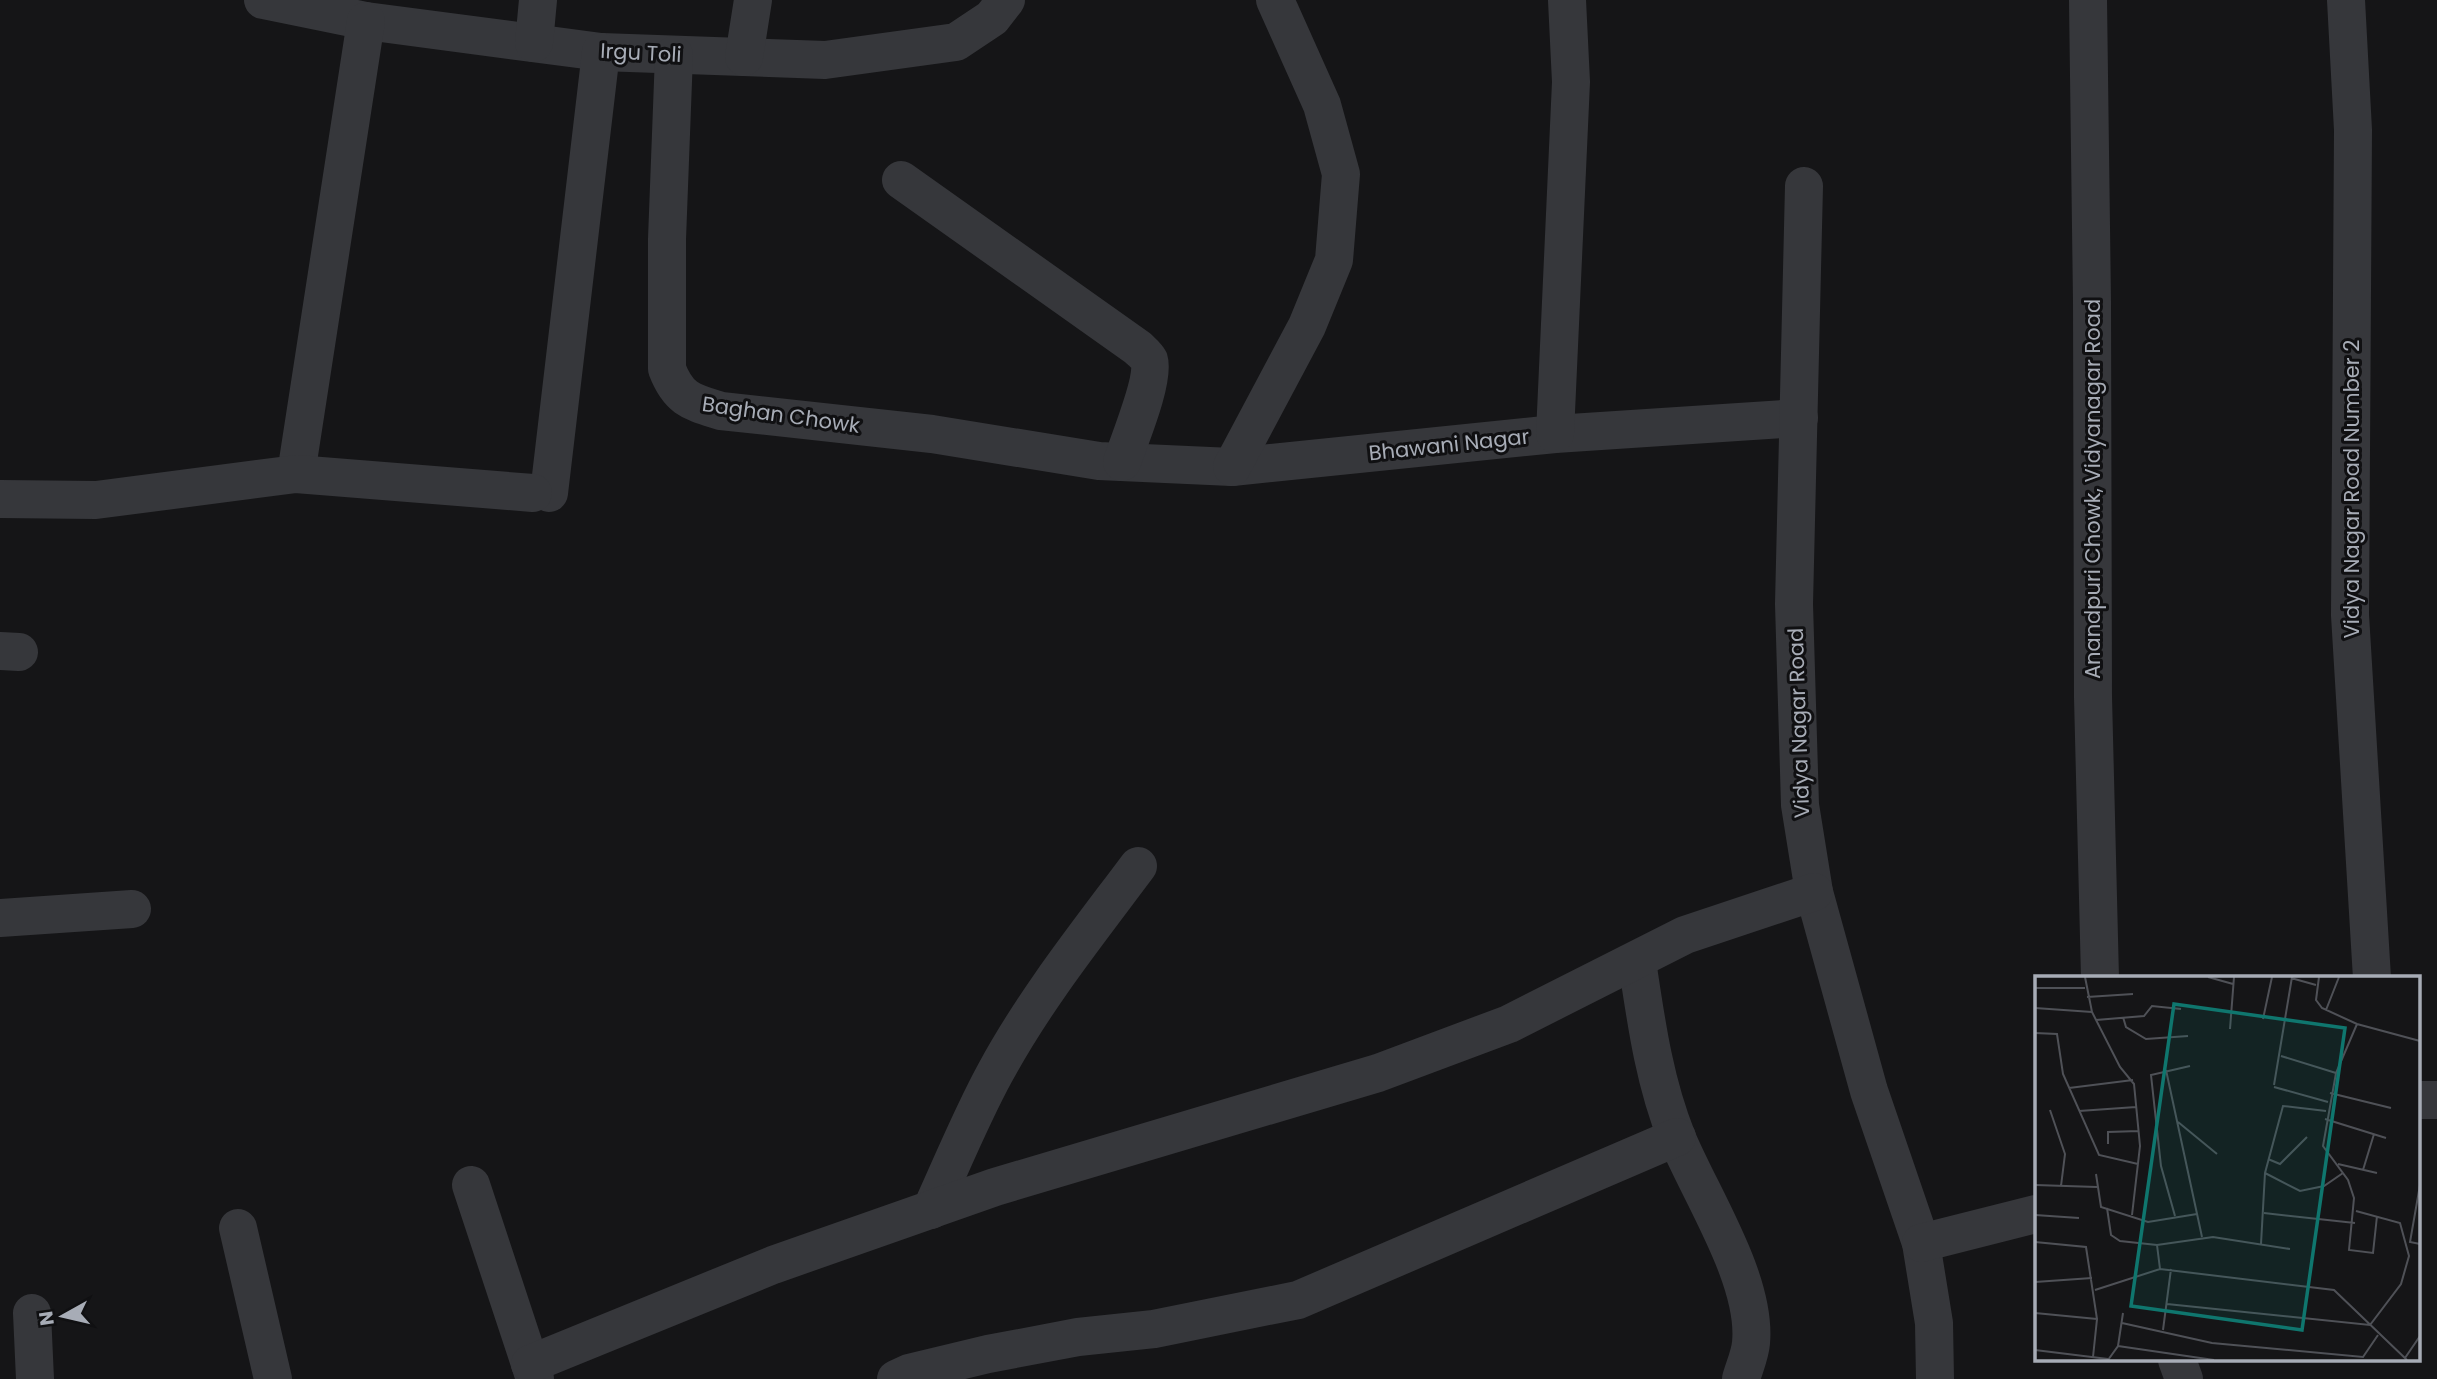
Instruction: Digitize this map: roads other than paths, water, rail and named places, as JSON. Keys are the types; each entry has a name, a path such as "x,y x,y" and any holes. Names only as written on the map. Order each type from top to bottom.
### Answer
{"street":[{"name":"Irgu Toli","path":"263,0 366,21 601,52 825,60 956,42 992,18 1006,0"},
{"path":"534,43 538,0"},
{"path":"744,57 752,0"},
{"path":"1232,467 1307,326 1334,260 1341,174 1322,105 1275,0"},
{"path":"1555,434 1571,82 1567,0"},
{"name":"Anandpuri Chowk, Vidyanagar Road","path":"2088,0 2094,697 2100,976"},
{"name":"Vidya Nagar Road Number 2","path":"2346,0 2353,130 2350,615 2372,976"},
{"path":"296,474 366,21"},
{"path":"0,499 96,500 296,474 541,493 601,52"},
{"name":"Baghan Chowk","path":"674,55 667,239 667,369 673,385 688,401 721,411 932,434 1110,461"},
{"path":"901,180 1138,348 1149,359 1145,396 1110,461"},
{"name":"Vidya Nagar Road","path":"1804,186 1794,604 1800,805 1814,892 1869,1091 1921,1242 1934,1323 1935,1379"},
{"name":"Bhawani Nagar","path":"1110,461 1232,467 1555,434 1799,418"},
{"path":"931,1210 994,1074 1021,1029 1053,980 1138,866"},
{"path":"471,1185 533,1372 773,1265 995,1186 1378,1073 1509,1024 1685,935 1814,892"},
{"path":"0,918 132,909"},
{"path":"1637,961 1651,1054 1677,1136 1733,1259 1748,1300 1751,1343 1741,1379"},
{"path":"896,1379 909,1373 988,1354 1078,1337 1154,1329 1298,1300 1677,1136"},
{"path":"1921,1242 2032,1215"},
{"path":"238,1228 274,1379"},
{"path":"32,1313 35,1379"},
{"path":"2178,1362 2184,1379"}]}
